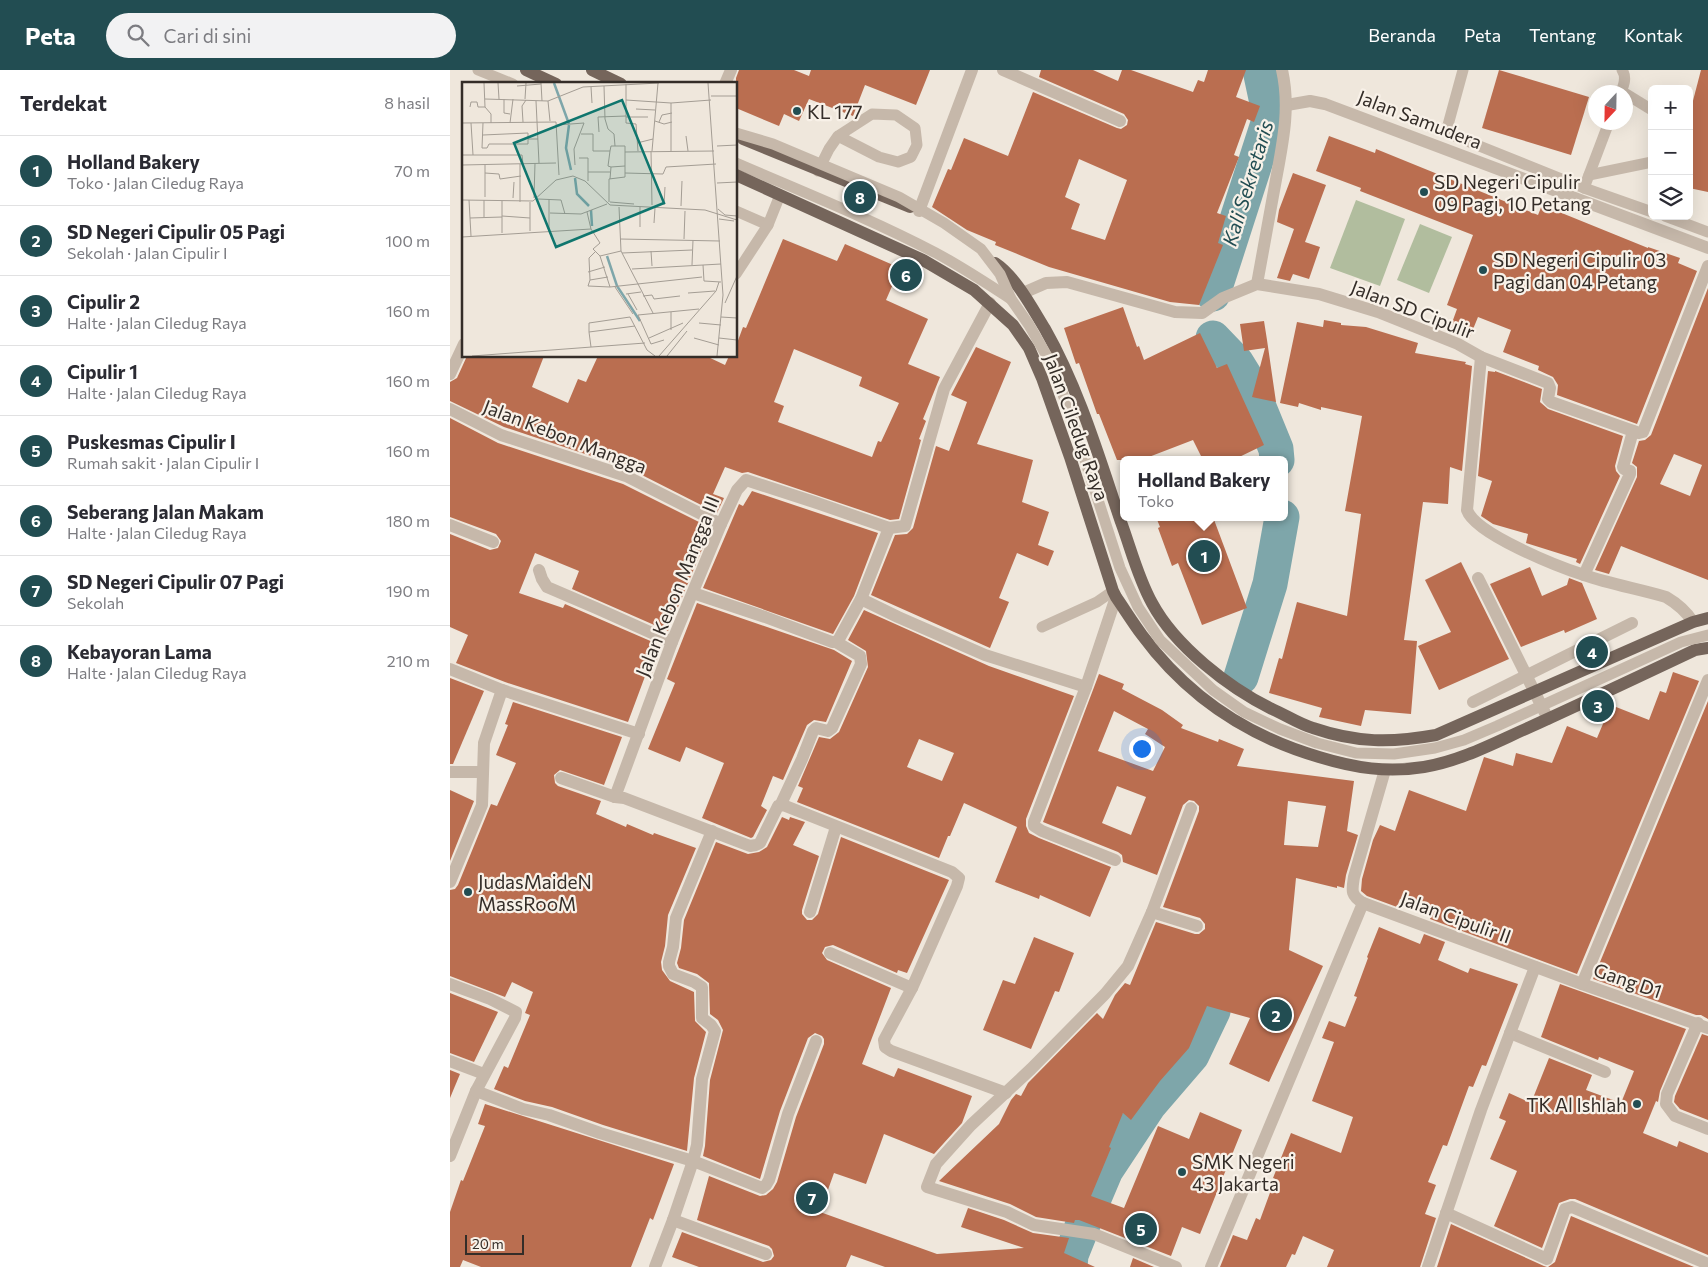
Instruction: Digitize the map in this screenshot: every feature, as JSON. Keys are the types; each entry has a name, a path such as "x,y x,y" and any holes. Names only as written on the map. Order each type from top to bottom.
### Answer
{"main road":[{"path":"526,70 552,82"},
{"path":"592,70 617,82"},
{"name":"Jalan Ciledug Raya","path":"738,139 919,211 998,265 1023,293 1060,356 1095,445 1120,517"},
{"name":"Jalan Ciledug Raya","path":"738,176 923,260 974,290 1013,325 1029,348 1042,378 1114,594 1162,660 1195,691 1225,715 1265,737 1349,766 1385,770 1424,767 1470,754 1695,650 1708,648"},
{"name":"Jalan Ciledug Raya","path":"1121,521 1152,604 1175,634 1205,665 1258,702 1312,728 1347,738 1371,741 1404,741 1436,735 1693,622 1708,618"}],"street":[{"path":"726,82 730,70"},
{"path":"919,211 972,70"},
{"path":"1003,70 1120,121"},
{"path":"1023,293 1046,283 1067,282 1175,312 1202,313 1222,298 1257,284 1284,131 1286,86 1282,70"},
{"name":"Jalan Samudera","path":"1286,105 1310,101 1326,104 1708,248"},
{"path":"1481,357 1548,383 1550,388 1548,400 1551,402 1639,433 1643,432 1708,266"},
{"name":"Jalan SD Cipulir","path":"1257,284 1319,294 1378,312 1458,344 1481,357 1467,510 1469,516 1479,525 1522,550 1584,575 1666,597 1687,612 1693,622"},
{"path":"836,642 840,639 860,599 889,528 905,526 944,389 990,303"},
{"path":"450,374 462,348"},
{"name":"Jalan Kebon Mangga","path":"450,409 501,435 626,476 721,524"},
{"path":"1584,575 1630,474 1630,471 1623,467 1633,431"},
{"name":"Jalan Kebon Mangga III","path":"615,797 672,642 721,524 738,490 746,480 889,528"},
{"path":"450,525 493,542"},
{"path":"539,570 547,587 672,642"},
{"path":"1478,578 1548,719"},
{"path":"561,778 615,797 624,798 744,845 760,843 778,806 781,804 814,729 828,731 832,728 861,664 860,656 836,642 693,593"},
{"path":"1114,594 1086,687 1040,804 1034,826 1115,860"},
{"path":"860,599 986,654 1086,687"},
{"path":"1473,702 1632,623"},
{"path":"450,669 502,690 639,734"},
{"path":"1582,984 1708,680"},
{"path":"450,882 482,805 484,743 502,690"},
{"path":"1211,1267 1363,903 1355,898 1352,890 1354,877 1385,770"},
{"path":"450,772 483,772"},
{"path":"781,804 952,872 959,878 912,988 884,1040 885,1047 891,1051 1006,1093"},
{"path":"1176,1267 1094,1234 1034,1225 1007,1212 927,1187 936,1164 971,1125 1031,1069 1105,994 1128,966 1152,912 1191,808"},
{"path":"810,912 836,827"},
{"path":"655,1267 693,1161 697,1145 702,1079 715,1031 702,1018 702,987 673,974 669,966 676,918 712,831"},
{"name":"Jalan Cipulir II","path":"1363,903 1535,966"},
{"path":"1152,912 1197,926"},
{"path":"830,953 912,988"},
{"path":"1428,1267 1481,1110 1535,966"},
{"name":"Gang D1","path":"1535,966 1703,1026"},
{"path":"450,984 490,999 516,1012 515,1018 476,1091 450,1156"},
{"path":"1703,1026 1667,1094 1666,1104 1675,1116 1708,1129"},
{"path":"1510,1033 1605,1072"},
{"path":"476,1091 523,1109 549,1115 600,1133 693,1161 762,1188 766,1185 788,1114 816,1041"},
{"path":"450,1061 484,1074"},
{"path":"1446,1213 1545,1263 1565,1209 1572,1207 1708,1264"},
{"path":"673,1220 766,1254"}],"lane":[{"path":"478,70 507,82"},
{"path":"1463,70 1448,125 1452,135 1584,188 1648,211"},
{"path":"1622,70 1624,72 1624,85"},
{"path":"1633,98 1648,108"},
{"path":"818,171 828,149 838,136 872,114 896,115 915,128 917,145 911,157 898,162 879,157 838,136"},
{"path":"1584,188 1606,130"},
{"path":"738,139 772,144 899,197 944,223 980,249 1000,274 1011,300 1030,325 1052,367 1068,407 1120,568 1138,607 1160,640 1213,690 1244,712 1317,743 1356,753 1394,754 1435,748 1464,740 1682,642 1708,634"},
{"path":"1589,175 1648,163"},
{"path":"738,164 848,211 936,253 1011,300"},
{"path":"738,271 768,225 780,195"},
{"path":"738,212 768,225"},
{"path":"1676,220 1708,232"},
{"path":"1042,627 1114,594"}],"green space":[{"path":"1356,200 1405,219 1380,286 1330,268"},
{"path":"1420,224 1452,237 1429,293 1397,280"}],"building":[{"path":"739,70 794,70 809,76 811,70 930,70 916,105 865,85 853,116 809,99 799,121 784,114 779,126 738,109 738,82 736,82"},
{"path":"1041,70 1093,70 1118,81 1122,70 1131,70 1193,92 1198,80 1204,82 1208,70 1246,70 1236,97 1260,106 1254,122 1247,119 1234,155 1239,157 1217,213 1226,216 1218,243 1223,245 1199,305 1170,302 1049,267 995,245 996,242 967,230 932,207 948,169 951,170 964,138 1008,156 1033,92 1117,128 1121,129 1127,125 1128,120 1124,114 1039,77","holes":["1079,159 1127,180 1105,240 1071,229 1080,204 1065,197"]},
{"path":"1499,70 1588,97 1571,155 1482,128"},
{"path":"1701,70 1708,70 1708,192 1693,189 1693,101"},
{"path":"1329,136 1375,153 1376,149 1538,215 1542,205 1648,248 1680,258 1678,263 1697,271 1637,424 1557,395 1558,385 1553,377 1538,370 1539,366 1503,352 1511,330 1478,317 1469,339 1449,331 1457,309 1447,305 1473,235 1360,191 1361,188 1316,171"},
{"path":"1293,173 1326,185 1305,242 1320,247 1309,279 1293,274 1290,281 1277,278 1294,229 1277,222 1279,210"},
{"path":"783,239 837,261 845,244 900,268 886,300 928,319 908,364 940,377 923,419 926,421 919,439 921,440 899,519 890,520 748,472 742,473 725,467 713,494 724,498 717,513 630,469 504,427 450,401 450,382 457,378 466,358 543,358 532,387 568,403 578,379 586,382 597,358 710,358 725,365 728,358 738,358 738,341 743,327 746,328","holes":["794,349 862,377 859,386 899,403 881,442 878,441 872,457 778,422 784,406 774,402"]},
{"path":"1708,288 1708,580 1621,546 1609,574 1595,570 1637,477 1637,467 1632,463 1639,441 1645,440 1651,435","holes":["1674,454 1702,465 1690,496 1660,484"]},
{"path":"1123,307 1137,347 1139,346 1144,360 1200,333 1217,368 1227,364 1264,445 1241,456 1201,456 1193,440 1151,456 1120,456 1120,460 1117,460 1099,414 1097,414 1079,363 1076,364 1064,328"},
{"path":"1324,320 1341,323 1341,325 1366,327 1418,343 1415,353 1466,362 1465,364 1472,366 1462,471 1450,467 1448,504 1423,502 1404,640 1417,641 1411,714 1365,710 1361,726 1319,717 1322,708 1269,693 1279,658 1282,659 1297,602 1347,616 1361,514 1345,511 1362,416 1321,407 1321,410 1299,403 1298,407 1280,403 1297,322 1323,327"},
{"path":"1264,321 1276,402 1252,397 1265,348 1244,351 1240,324"},
{"path":"976,347 1011,362 977,444 1033,460 1022,502 1049,512 1038,545 1054,551 1048,566 1017,553 999,598 1009,602 990,648 871,595 895,535 907,534 913,528 936,446 949,451 967,402 951,395"},
{"path":"1488,371 1495,371 1542,389 1540,402 1548,409 1623,436 1615,466 1620,476 1580,564 1576,562 1577,559 1526,543 1528,534 1493,524 1481,516 1492,481 1478,476"},
{"path":"450,418 498,443 623,484 711,528 668,631 572,589 579,571 535,553 519,593 563,608 565,604 662,646 652,673 647,671 628,722 505,682 456,663 468,635 450,627 450,534 490,550 498,548 501,541 496,534 450,517"},
{"path":"752,491 878,533 854,596 833,634 703,588 739,504 743,506"},
{"path":"1158,521 1214,521 1247,608 1202,625 1178,563 1172,566 1158,528 1160,527"},
{"path":"1461,562 1509,659 1439,690 1418,646 1451,632 1425,580"},
{"path":"1530,567 1542,596 1567,585 1569,578 1582,583 1597,619 1565,633 1564,630 1521,647 1490,584"},
{"path":"697,603 834,650 852,661 826,722 814,720 807,725 783,780 773,776 761,806 767,810 751,838 702,818 724,763 686,747 680,762 648,749 675,683 667,679"},
{"path":"864,610 989,666 1074,696 1026,819 1026,826 1029,833 1039,838 1111,867 1090,917 1040,895 1039,899 995,882 1017,827 964,803 939,858 797,802 803,788 798,786 819,737 830,739 839,732 868,667 866,651 848,640","holes":["919,739 954,753 942,781 907,767"]},
{"path":"1673,672 1699,681 1577,974 1430,919 1433,911 1400,899 1397,907 1367,896 1361,891 1362,879 1373,840 1380,825 1395,831 1409,790 1466,811 1484,757 1513,766 1516,753 1552,763 1567,726 1597,738 1611,705 1649,720 1660,691 1666,693"},
{"path":"1099,674 1124,684 1122,689 1162,710 1183,725 1181,728 1218,742 1219,739 1244,749 1237,766 1354,781 1347,831 1358,835 1344,888 1296,878 1289,950 1323,966 1269,1082 1229,1064 1250,1018 1207,1006 1189,1048 1160,1081 1131,1120 1123,1113 1109,1147 1111,1148 1091,1196 1124,1208 1158,1126 1189,1139 1200,1112 1242,1130 1200,1234 1182,1227 1171,1256 1079,1220 1075,1220 1074,1223 1036,1217 1010,1204 939,1181 999,1124 1016,1094 1021,1096 1028,1083 1097,1013 1103,1019 1115,995 1125,983 1130,985 1156,922 1195,934 1199,934 1205,929 1205,924 1200,918 1163,907 1199,811 1199,806 1194,801 1189,800 1183,805 1157,875 1123,862 1122,855 1118,852 1043,822","holes":["1114,711 1148,729 1145,734 1165,747 1153,771 1098,751","1117,786 1146,797 1131,835 1102,823","1288,801 1326,806 1318,847 1284,845"]},
{"path":"450,678 484,691 453,764 450,764"},
{"path":"1708,701 1708,1019 1593,979"},
{"path":"513,702 622,737 604,785 560,770 554,775 555,783 558,786 601,801 596,814 626,827 627,824 653,835 654,833 696,848 668,915 665,946 661,962 662,970 670,981 694,992 695,1021 706,1032 694,1078 687,1151 552,1107 525,1101 494,1089 504,1066 508,1068 530,1015 525,1013 533,992 512,982 505,997 450,976 450,890 455,889 458,885 491,804 497,806 516,763 496,755 508,725 505,724"},
{"path":"450,790 474,801 450,861"},
{"path":"782,817 789,820 790,817 805,822 793,845 819,856 802,910 802,914 807,920 812,920 818,914 841,837 949,880 907,973 898,970 897,973 833,945 825,947 822,953 827,960 891,988 862,1064 894,1077 898,1068 972,1096 962,1123 934,1154 884,1134 866,1184 834,1173 820,1212 937,1254 1024,1248 961,1227 968,1208 1004,1220 1033,1233 1069,1238 1064,1253 1095,1267 885,1267 851,1255 846,1267 699,1267 672,1257 682,1232 763,1262 771,1260 774,1256 769,1246 697,1220 709,1176 760,1196 766,1195 773,1189 777,1182 796,1117 824,1044 824,1039 815,1033 808,1038 780,1111 760,1179 703,1156 710,1080 723,1030 718,1020 710,1014 709,983 697,974 679,968 677,963 681,948 684,920 716,842 748,854 759,852 767,847"},
{"path":"1379,927 1420,944 1424,934 1445,942 1438,960 1468,973 1470,968 1518,984 1486,1066 1482,1065 1473,1087 1469,1086 1447,1146 1443,1145 1428,1182 1436,1185 1425,1214 1436,1218 1420,1267 1327,1267 1334,1250 1303,1236 1295,1255 1292,1254 1286,1267 1220,1267 1233,1235 1247,1240 1256,1218 1260,1220 1275,1179 1273,1178 1291,1133 1341,1153 1353,1117 1312,1101 1334,1042 1322,1038 1329,1021 1345,1027 1357,997 1354,996 1367,957"},
{"path":"1034,937 1074,953 1059,992 1055,991 1031,1049 983,1030 1003,980 1015,984"},
{"path":"1560,984 1686,1029 1660,1091 1658,1102 1656,1101 1643,1133 1677,1147 1679,1141 1708,1153 1708,1255 1575,1199 1559,1203 1542,1248 1494,1226 1517,1171 1490,1159 1506,1121 1499,1118 1509,1093 1531,1103 1549,1058 1592,1075 1586,1090 1621,1103 1634,1071 1599,1057 1598,1060 1541,1037"},
{"path":"450,993 498,1012 474,1062 450,1053"},
{"path":"1702,1034 1708,1036 1708,1120 1680,1109 1674,1102"},
{"path":"450,1070 460,1074 450,1098"},
{"path":"485,1104 674,1164 653,1220 650,1218 631,1267 481,1267 463,1260 460,1267 450,1267 450,1212 461,1180 463,1181 485,1126 478,1124"},
{"path":"1571,1216 1694,1267 1548,1267 1555,1262"},
{"path":"1451,1224 1544,1266 1547,1267 1437,1267"},
{"path":"1133,1258 1154,1267 1130,1267"}],"waterway":[{"name":"Kali Sekretaris","path":"1213,294 1270,117 1260,70"},
{"name":"Kali Sekretaris","path":"1213,338 1236,362 1249,383 1276,449 1277,456"},
{"name":"Kali Sekretaris","path":"1241,677 1270,584 1281,521"},
{"path":"1081,1229 1106,1170 1149,1105 1192,1055 1213,1011 1223,962"},
{"path":"1070,1267 1071,1255 1079,1235"}],"place":[{"name":"KL 177","path":"797,111"},
{"name":"SD Negeri Cipulir 09 Pagi, 10 Petang","path":"1424,192"},
{"name":"Kebayoran Lama","path":"860,197"},
{"name":"SD Negeri Cipulir 03 Pagi dan 04 Petang","path":"1483,270"},
{"name":"Seberang Jalan Makam","path":"906,275"},
{"name":"Holland Bakery","path":"1204,556"},
{"name":"Cipulir 1","path":"1592,652"},
{"name":"Cipulir 2","path":"1598,706"},
{"name":"JudasMaideN MassRooM","path":"468,892"},
{"name":"SD Negeri Cipulir 05 Pagi","path":"1276,1015"},
{"name":"TK Al Ishlah","path":"1637,1104"},
{"name":"SMK Negeri 43 Jakarta","path":"1182,1172"},
{"name":"SD Negeri Cipulir 07 Pagi","path":"812,1198"},
{"name":"Puskesmas Cipulir I","path":"1141,1229"}]}
